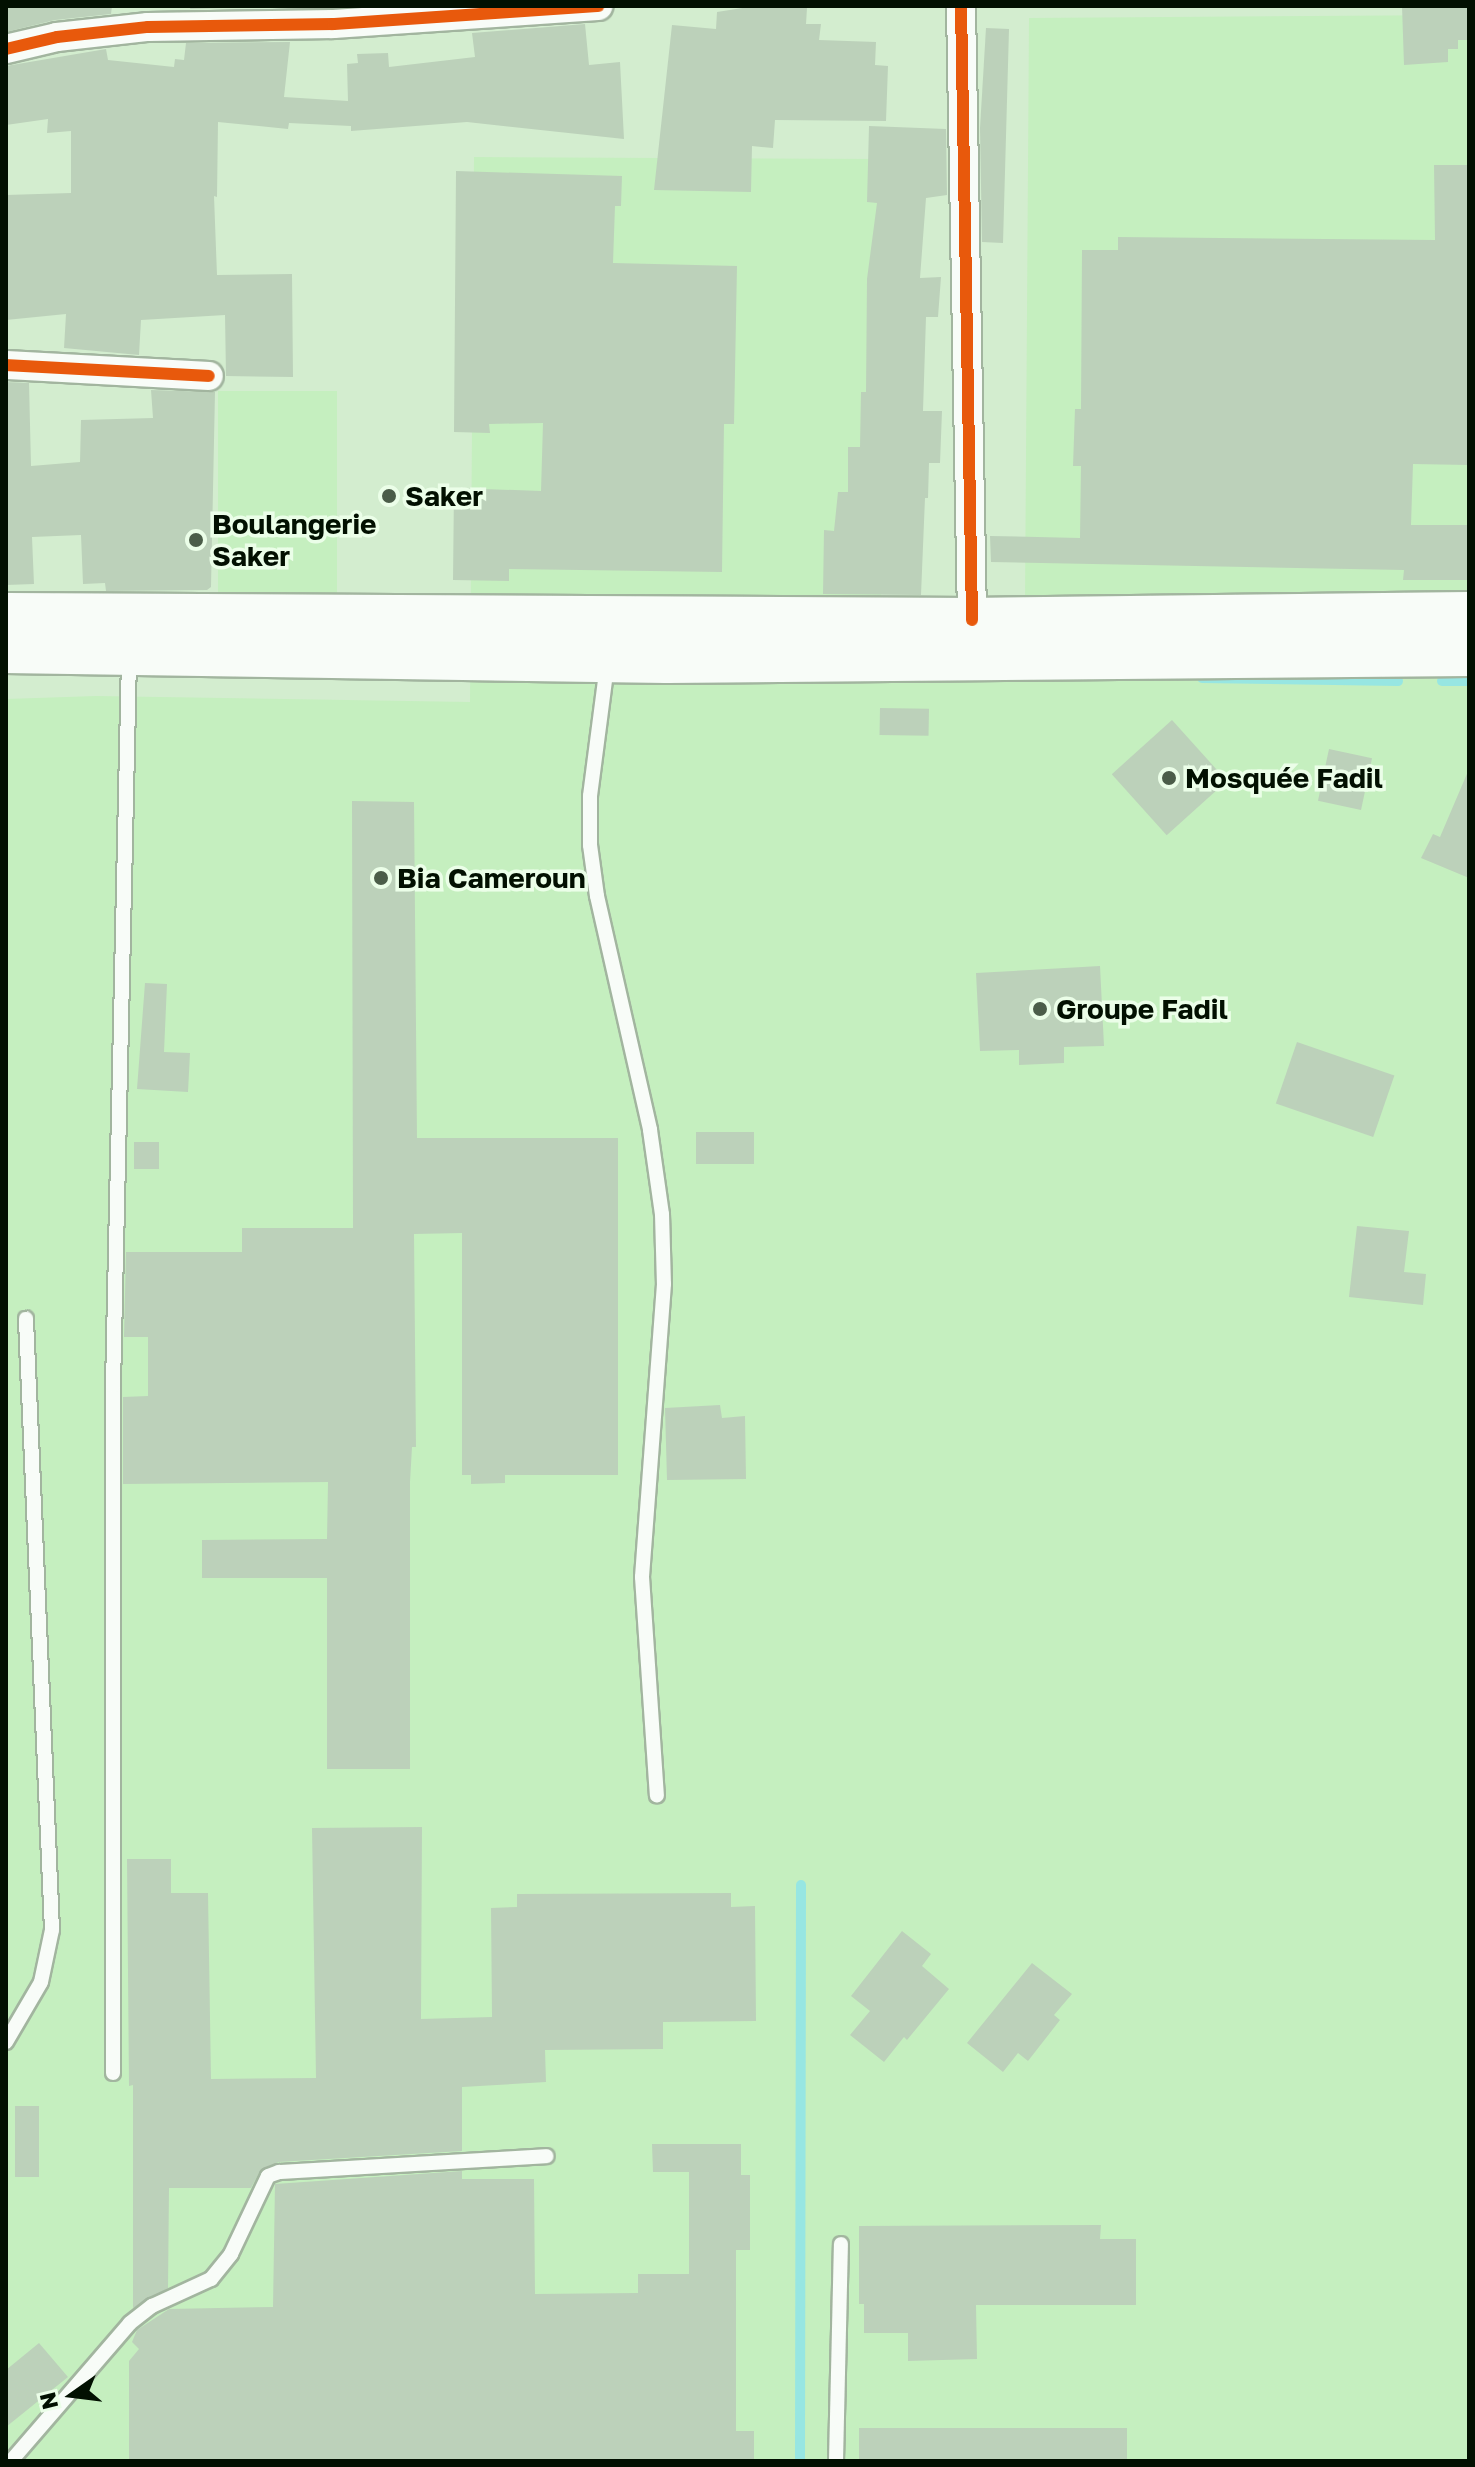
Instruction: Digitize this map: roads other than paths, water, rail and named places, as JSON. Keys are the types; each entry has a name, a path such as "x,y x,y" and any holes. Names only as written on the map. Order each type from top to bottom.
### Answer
{"main road":[{"path":"6,615 130,634 611,639 1448,635"},
{"path":"611,639 972,620 1448,635"},
{"path":"6,651 130,634"}],"street":[{"path":"6,49 57,37 148,27 333,24 598,6"},
{"path":"961,6 972,620"},
{"path":"6,365 209,376"}],"lane":[{"path":"113,2073 113,1386 130,634"},
{"path":"611,639 590,796 590,845 597,896 650,1130 662,1214 664,1284 642,1577 657,1795"},
{"path":"6,2042 41,1982 52,1930 26,1319"},
{"path":"11,2461 130,2323 152,2306 211,2279 231,2254 268,2176 279,2172 547,2156"},
{"path":"836,2461 841,2244"}],"waterway":[{"path":"1202,678 1398,681"},
{"path":"1442,681 1469,681"},
{"path":"800,2461 801,1885"}],"place":[{"name":"Saker","path":"389,496"},
{"name":"Boulangerie Saker","path":"196,540"},
{"name":"Mosquée Fadil","path":"1169,778"},
{"name":"Bia Cameroun","path":"381,878"},
{"name":"Groupe Fadil","path":"1040,1009"}]}
